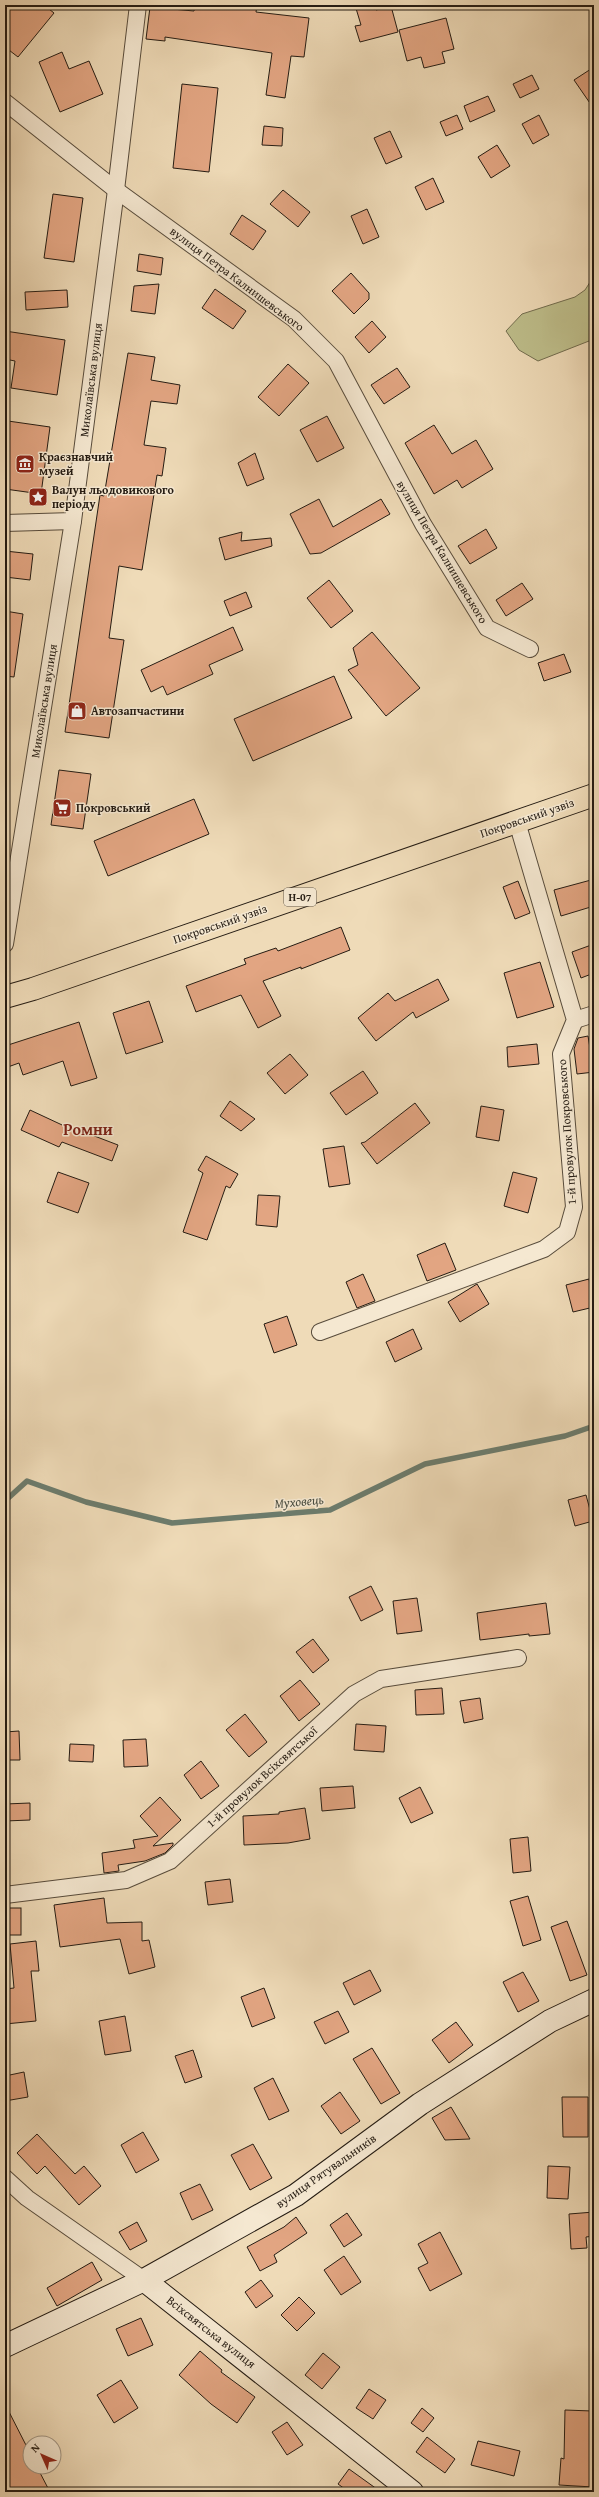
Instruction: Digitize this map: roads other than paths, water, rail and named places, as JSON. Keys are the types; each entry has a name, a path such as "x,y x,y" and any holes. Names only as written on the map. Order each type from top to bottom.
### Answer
{"main road":[{"name":"Покровський узвіз","path":"5,997 594,795"},
{"name":"вулиця Рятувальників","path":"5,2346 144,2280 296,2195 420,2104 550,2021 594,2000"},
{"name":"Всіхсвятська вулиця","path":"144,2280 412,2492"}],"street":[{"name":"Миколаївська вулиця","path":"5,944 73,521 116,190 138,5"},
{"name":"вулиця Петра Калнишевського","path":"5,102 116,190 294,319 336,361 423,524 487,628 530,649"},
{"path":"5,523 73,521"},
{"path":"517,822 575,1020 594,1014"},
{"name":"1-й провулок Покровського","path":"320,1332 544,1249 567,1232 574,1207 561,1054 575,1020"},
{"name":"1-й провулок Всіхсвятської","path":"5,1895 126,1880 170,1861 354,1694 381,1679 518,1658"},
{"name":"Всіхсвятська вулиця","path":"5,2178 27,2198 144,2280"}],"waterway":[{"name":"Муховець","path":"5,1501 27,1481 86,1502 172,1523 330,1510 425,1464 565,1436 594,1426"}],"place":[{"name":"Краєзнавчий музей","path":"25,464"},
{"name":"Валун льодовикового періоду","path":"38,497"},
{"name":"Автозапчастини","path":"77,711"},
{"name":"Покровський","path":"62,808"}],"district":[{"name":"Ромни","path":"88,1129"}]}
